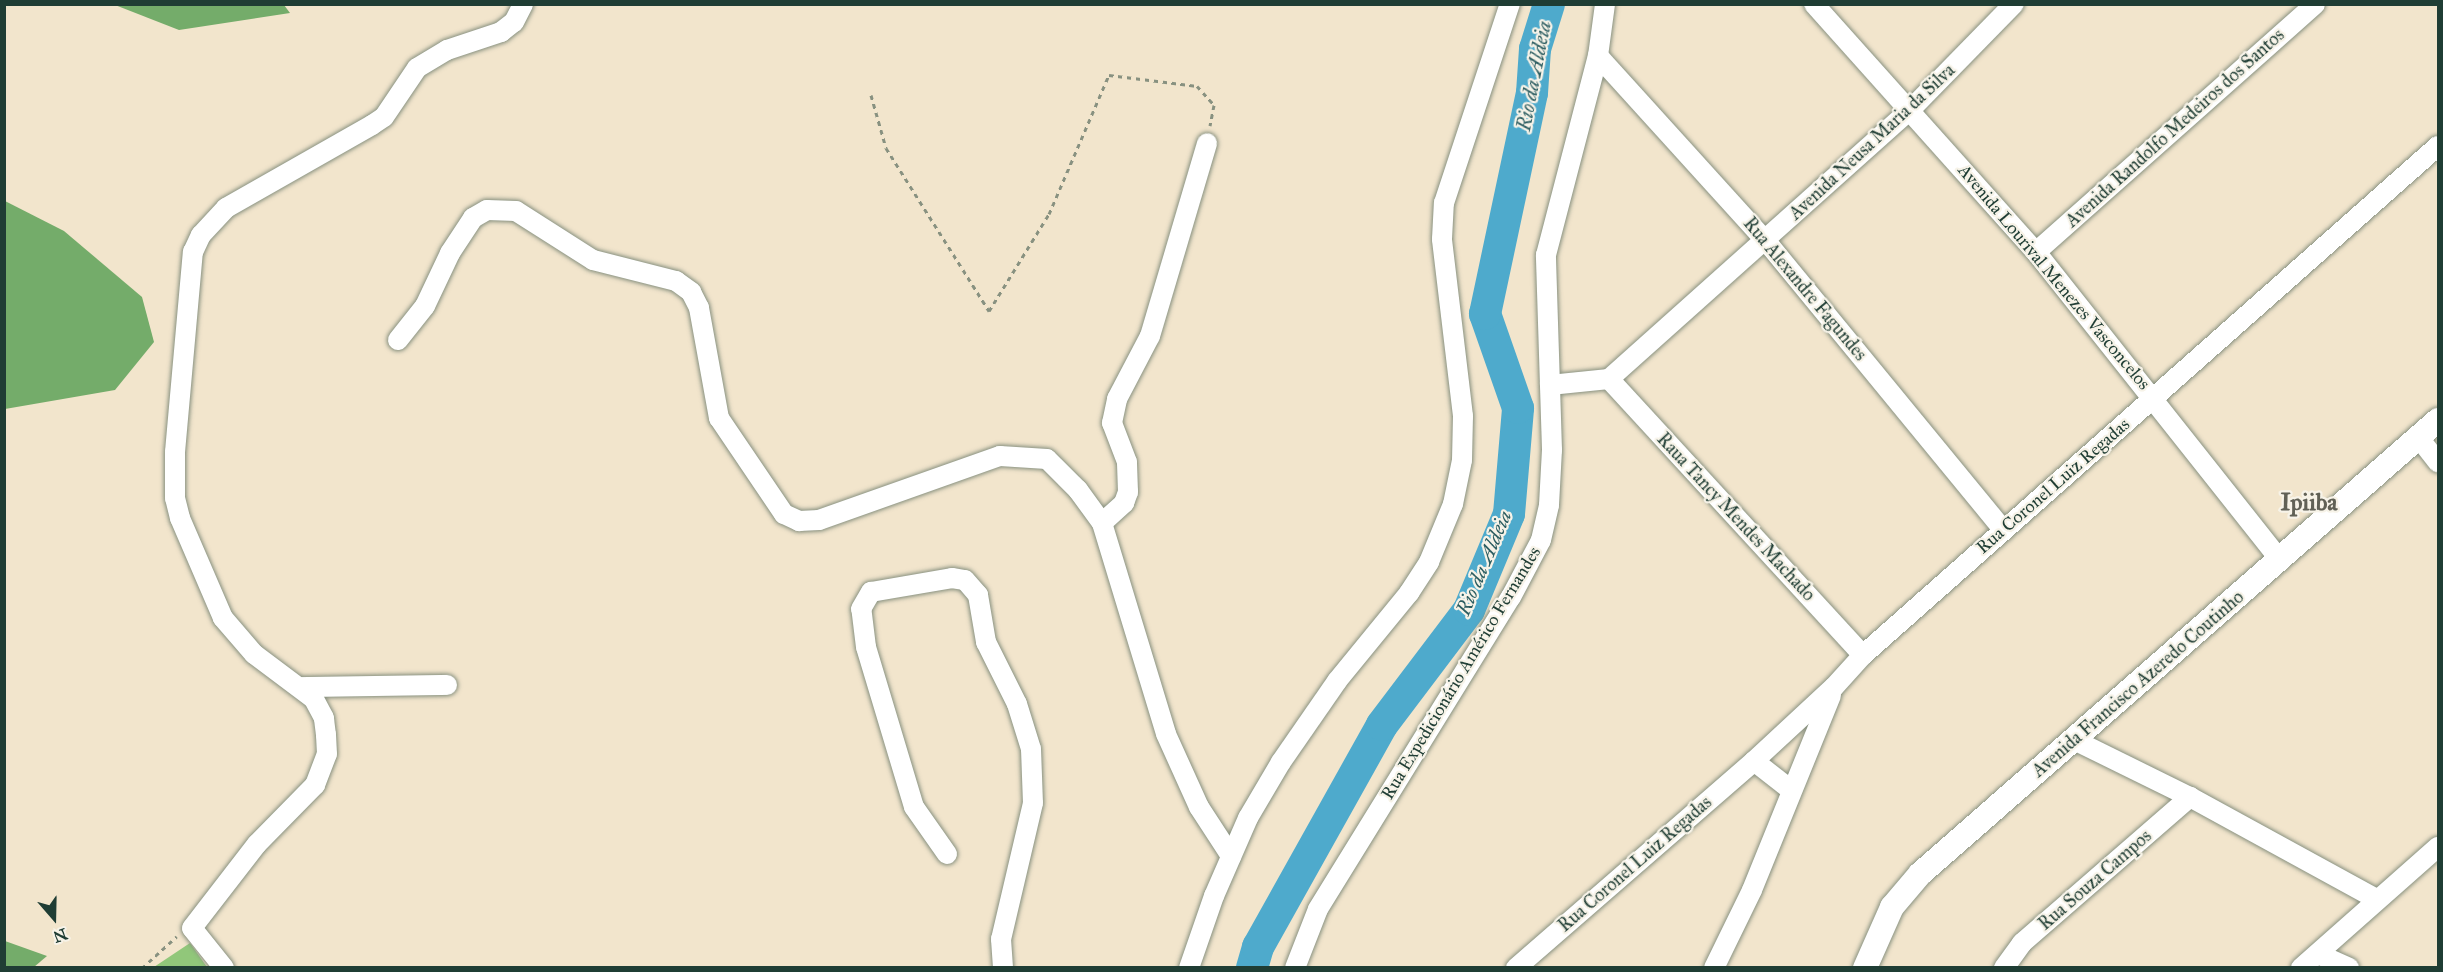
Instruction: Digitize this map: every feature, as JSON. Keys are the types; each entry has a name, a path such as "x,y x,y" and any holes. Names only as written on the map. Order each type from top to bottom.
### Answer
{"main road":[{"name":"Avenida Francisco Azeredo Coutinho","path":"1865,968 1892,907 1906,888 2439,420"}],"street":[{"path":"224,968 192,928 257,844 315,785 327,754 324,718 314,699 302,687 254,654 224,618 186,536 175,498 193,252 201,235 226,208 384,117 417,68 447,50 501,32 514,22 523,4"},
{"path":"1189,968 1231,856 1281,762 1429,562 1453,504 1462,460 1463,416 1442,239 1444,203 1470,115 1493,61 1510,4"},
{"name":"Rua Expedicionário Américo Fernandes","path":"1295,968 1318,909 1505,607 1541,540 1550,480 1546,255 1598,56 1605,4"},
{"name":"Avenida Lourival Menezes Vasconcelos","path":"1814,4 1911,109 2036,252 2154,397 2281,561"},
{"name":"Avenida Neusa Maria da Silva","path":"1609,379 1911,109 2014,4"},
{"name":"Avenida Randolfo Medeiros dos Santos","path":"2036,252 2315,4"},
{"name":"Rua Alexandre Fagundes","path":"1598,56 1766,241 2003,530"},
{"path":"1101,523 1124,503 1128,492 1127,462 1112,423 1117,399 1150,336 1207,142"},
{"name":"Rua Coronel Luiz Regadas","path":"1516,968 1754,761 1834,687 1863,656 2003,530 2439,146"},
{"path":"398,340 425,306 450,253 473,218 487,210 516,211 593,260 676,281 691,292 699,308 719,418 784,514 799,521 819,520 1000,456 1026,455 1047,459 1078,490 1101,523 1166,734 1199,807 1231,856"},
{"path":"1550,385 1609,379"},
{"name":"Raua Tancy Mendes Machado","path":"1609,379 1863,656"},
{"path":"2419,438 2439,462"},
{"path":"947,854 914,807 866,647 861,609 872,592 952,578 964,580 978,595 986,642 1017,704 1031,748 1033,803 1001,939 1003,968"},
{"path":"302,687 447,685"},
{"name":"Rua Coronel Luiz Regadas","path":"1714,968 1734,932 1834,687"},
{"path":"2073,740 2190,797 2376,899"},
{"path":"1754,761 1791,790"},
{"name":"Rua Souza Campos","path":"2004,968 2022,943 2190,797"},
{"path":"2301,968 2376,899 2439,847"},
{"path":"2318,954 2349,968"}],"path":[{"path":"1093,4 1117,4"},
{"path":"871,95 886,148 989,311 1049,214 1109,75 1197,86 1214,105 1207,142"},
{"path":"142,968 173,938 192,928"}],"green space":[{"path":"115,5 284,5 290,13 179,30"},
{"path":"5,201 64,231 142,297 154,342 115,390 5,409"},
{"path":"5,941 47,956 34,967 5,967"},
{"path":"190,943 207,967 154,967"}],"waterway":[{"name":"Rio da Aldeia","path":"1252,968 1258,947 1382,725 1469,610 1509,514 1518,408 1485,314 1532,93 1535,49 1549,4"}],"district":[{"name":"Ipiiba","path":"2309,503"}]}
